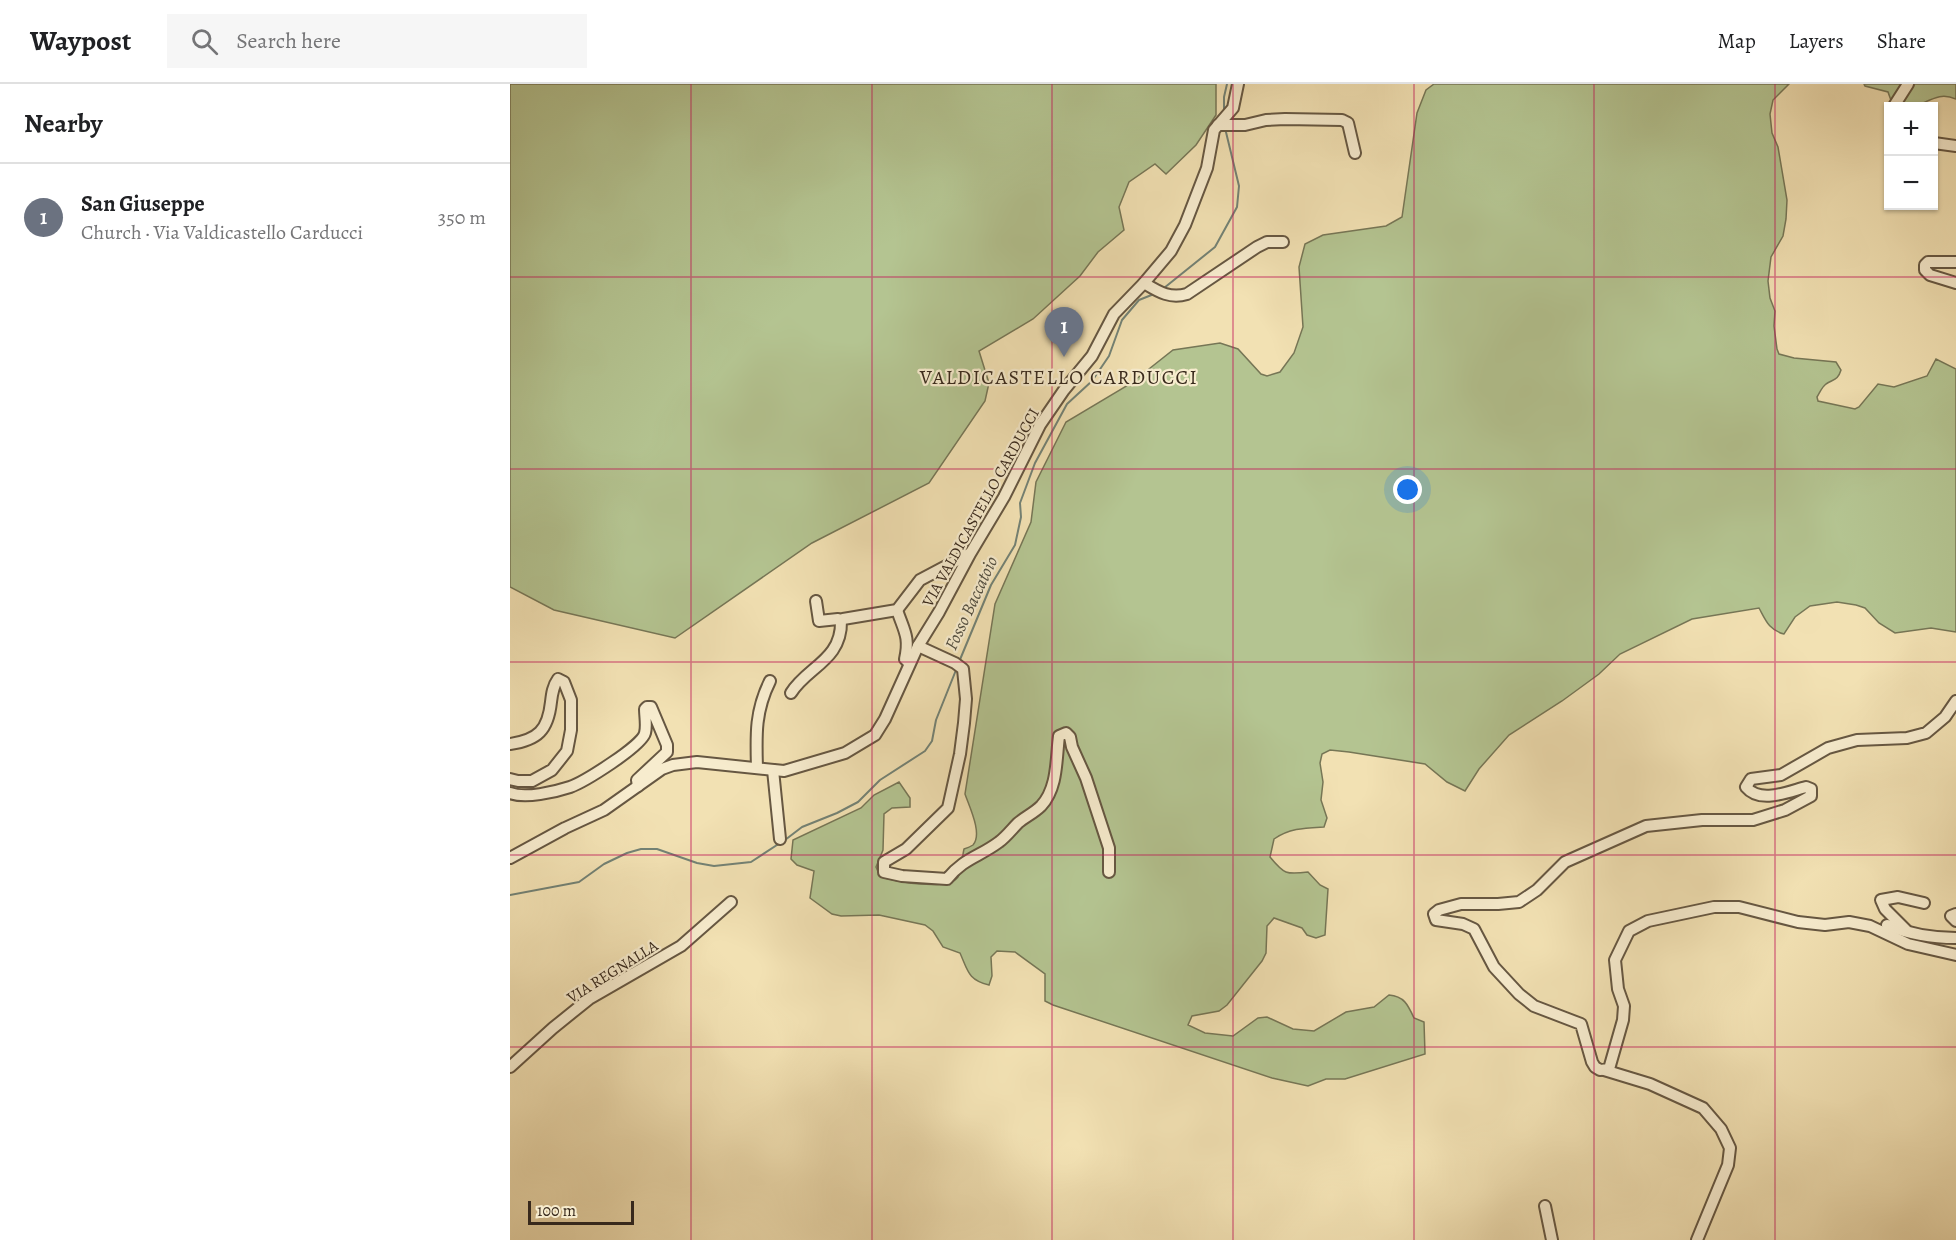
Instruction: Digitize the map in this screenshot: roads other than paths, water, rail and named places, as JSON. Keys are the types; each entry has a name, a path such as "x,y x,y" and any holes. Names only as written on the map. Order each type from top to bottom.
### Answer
{"street":[{"name":"VIA VALDICASTELLO CARDUCCI","path":"510,858 604,810 662,769 684,762 784,771 845,753 875,735 885,719 918,646 1004,497 1040,424 1092,356 1114,314 1149,286 1171,251 1185,225 1208,168 1214,130 1233,108 1238,84"},
{"path":"1897,102 1908,84"},
{"path":"1218,125 1245,125 1266,120 1285,119 1342,120 1348,123 1355,153"},
{"path":"1938,144 1956,146"},
{"path":"1149,286 1166,295 1177,297 1187,294 1257,247 1267,242 1283,242"},
{"path":"1956,262 1928,262 1925,266 1925,270 1930,274 1956,283"},
{"path":"816,602 819,621 841,621 846,618 897,610 920,580 970,554"},
{"path":"897,610 907,636 908,646 905,659 910,663"},
{"path":"791,693 796,684 827,658 840,637 841,621"},
{"path":"918,646 958,665 965,675 964,723 960,754 948,808 906,849 884,862 884,872 902,876 946,879 969,858 999,842 1020,821 1041,806 1048,796 1057,768 1059,736 1066,733 1071,737 1072,747 1086,778 1109,848 1109,872"},
{"path":"510,744 525,742 540,732 550,718 554,684 558,680 564,682 571,700 571,730 567,751 552,770 532,781 510,779"},
{"path":"757,768 757,718 770,681"},
{"path":"1697,1240 1728,1165 1731,1148 1721,1130 1703,1108 1650,1084 1595,1067 1581,1024 1534,1006 1519,994 1494,967 1474,929 1463,924 1436,920 1434,914 1439,910 1461,904 1519,902 1537,890 1565,862 1646,826 1702,820 1753,820 1785,810 1811,795 1811,789 1806,787 1764,796 1751,793 1746,787 1750,779 1781,775 1828,748 1857,740 1907,738 1926,733 1945,717 1956,701"},
{"name":"VIA VALDICASTELLO CARDUCCI","path":"510,793 515,795 547,793 572,786 604,767 630,750 645,734 645,709 651,707 667,745 667,752 641,775 637,780 638,786"},
{"path":"773,770 780,839"},
{"path":"1906,930 1886,909 1881,900 1898,897 1924,903"},
{"name":"VIA REGNALLA","path":"510,1067 589,999 681,946 731,902"},
{"path":"1607,1070 1620,1032 1624,1006 1618,989 1615,960 1629,932 1648,921 1714,907 1739,907 1798,922 1825,925 1864,919 1925,936 1956,938"},
{"path":"1956,914 1950,916 1956,921"},
{"path":"1849,922 1889,933 1908,944 1956,955"},
{"path":"1545,1206 1552,1240"}],"waterway":[{"name":"Fosso Baccatoio","path":"1224,114 1227,84"},
{"name":"Fosso Baccatoio","path":"1164,288 1215,247 1237,207 1239,186 1225,128"},
{"name":"Fosso Baccatoio","path":"959,662 991,585 1015,545 1021,517 1020,503 1035,463 1067,404 1092,381 1109,356 1122,320 1139,300 1154,294"},
{"name":"Fosso Baccatoio","path":"785,840 802,827 858,802 880,780 925,751 932,741 936,720 956,670"},
{"name":"Fosso Baccatoio","path":"510,895 579,882 604,864 641,849 657,849 697,863 714,866 751,862 780,843"}],"place":[{"name":"San Giuseppe","path":"1064,357"}],"district":[{"name":"VALDICASTELLO CARDUCCI","path":"1059,377"}]}
